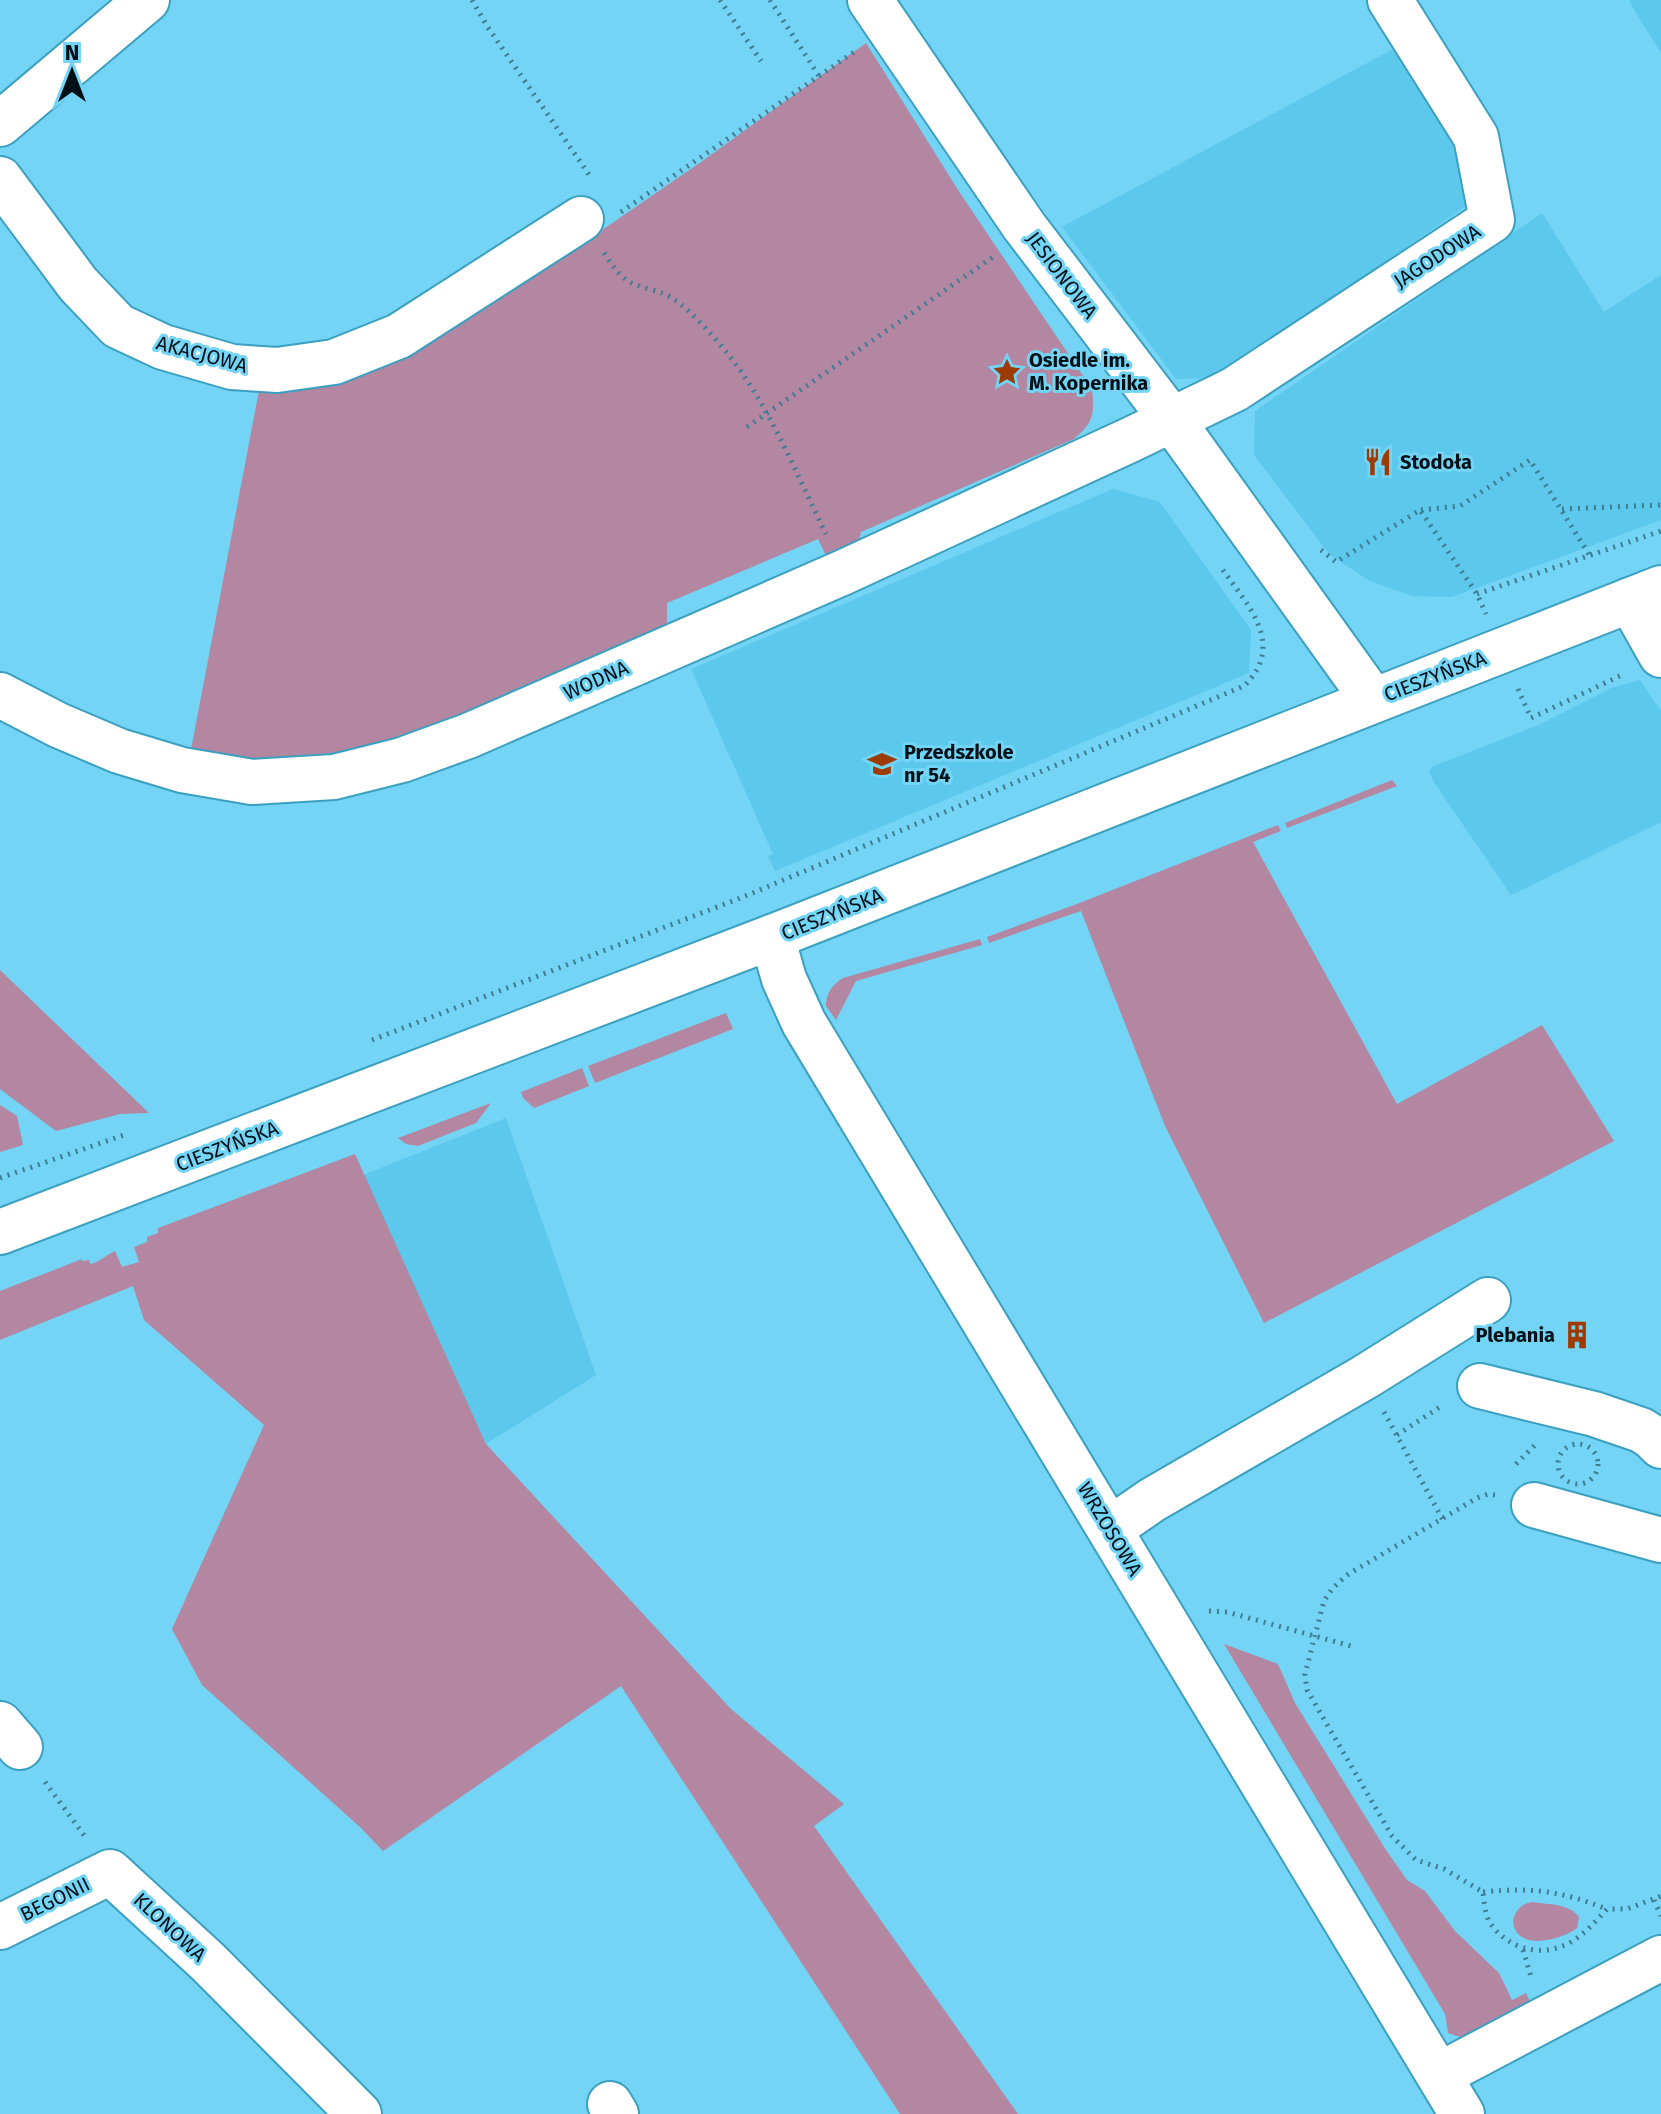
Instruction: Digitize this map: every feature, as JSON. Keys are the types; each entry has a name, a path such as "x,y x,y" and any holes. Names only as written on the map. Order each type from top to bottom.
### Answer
{"street":[{"path":"0,124 147,0"},
{"name":"JESIONOWA","path":"870,0 1024,226 1172,420 1373,700"},
{"name":"JAGODOWA","path":"1172,420 1235,389 1492,220 1476,137 1390,0"},
{"name":"AKACJOWA","path":"0,179 78,284 118,326 163,347 232,367 277,370 334,362 399,336 586,226"},
{"name":"WODNA","path":"0,695 58,725 119,751 182,770 252,782 334,777 402,760 468,736 844,572 1172,420"},
{"path":"1645,594 1645,663"},
{"name":"CIESZYŃSKA","path":"0,1232 772,937 1645,594"},
{"name":"WRZOSOWA","path":"772,937 784,979 804,1023 1462,2114"},
{"path":"1110,1529 1152,1500 1365,1377 1488,1300"},
{"path":"1480,1386 1641,1430 1661,1446"},
{"path":"1516,1495 1661,1540"},
{"name":"BEGONII","path":"0,1927 110,1872"},
{"name":"KLONOWA","path":"110,1872 208,1962 359,2114"},
{"path":"1439,2075 1661,1958"}],"path":[{"path":"472,0 590,176"},
{"path":"720,0 761,61"},
{"path":"770,0 819,76"},
{"path":"844,572 767,413 744,375 709,332 679,303 663,293 628,282 617,273 586,226 855,51"},
{"path":"747,427 1008,247"},
{"path":"1317,547 1336,562 1420,510 1460,506 1530,460 1590,556"},
{"path":"1561,509 1661,505"},
{"path":"1420,510 1477,594 1661,531"},
{"path":"1531,718 1645,663"},
{"path":"366,1042 743,897 1208,703"},
{"path":"0,1178 127,1134"},
{"path":"1397,1435 1467,1390 1480,1386"},
{"path":"1380,1405 1443,1520"},
{"path":"1516,1465 1565,1407"},
{"path":"1574,1444 1585,1445 1598,1460 1597,1470 1592,1479 1584,1484 1573,1484 1564,1479 1558,1470 1559,1459 1565,1449 1574,1444"},
{"path":"1488,1494 1516,1495"},
{"path":"1516,1495 1488,1494 1477,1498 1347,1575 1324,1601 1305,1674 1307,1690 1392,1836 1416,1860 1444,1869 1483,1892 1539,1889 1575,1896 1607,1909 1627,1909 1661,1896"},
{"path":"1227,1612 1351,1646"},
{"path":"10,1735 110,1872"},
{"path":"1483,1892 1488,1921 1523,1950 1565,1945 1584,1934 1607,1909"},
{"path":"1654,1900 1659,1911"},
{"path":"1627,1909 1630,1917"},
{"path":"1523,1950 1532,1979"}],"shaded area":[{"path":"1629,0 1661,0 1661,53 1633,8"},
{"path":"866,43 960,193 1092,389 1091,417 1080,433 1074,439 861,532 857,551 829,562 818,539 667,603 667,631 465,718 360,748 306,756 244,759 191,750 260,385 413,348 554,263"},
{"path":"1397,47 1456,149 1466,206 1216,378 1176,379 1062,227"},
{"path":"1542,213 1604,312 1661,275 1661,520 1452,597 1412,596 1370,581 1330,555 1254,455 1255,411"},
{"name":"Przedszkole nr 54","path":"1113,489 1160,502 1251,630 1249,673 775,871 768,856 773,854 691,669"},
{"path":"1640,680 1661,711 1661,822 1511,895 1440,791 1429,773 1431,767 1539,725 1611,688"},
{"path":"1392,780 1397,786 1287,828 1285,823"},
{"path":"1278,825 1281,831 1253,842 1397,1104 1542,1025 1614,1141 1264,1323 1165,1126 1081,911 989,943 987,937"},
{"path":"980,939 982,945 856,981 836,1020 826,1006 830,990 843,978"},
{"path":"0,970 149,1113 120,1114 56,1131 0,1089"},
{"path":"726,1013 733,1029 595,1083 588,1066"},
{"path":"582,1068 589,1086 534,1108 523,1098 521,1092"},
{"path":"491,1103 476,1123 418,1146 406,1144 398,1138"},
{"path":"0,1105 17,1116 23,1145 0,1152"},
{"path":"506,1118 596,1375 486,1444 363,1175"},
{"path":"355,1154 486,1444 731,1709 844,1804 814,1826 1018,2114 900,2114 621,1686 383,1851 202,1685 172,1629 264,1425 144,1320 133,1286 0,1340 0,1291 82,1259 94,1263 115,1251 122,1267 139,1262 134,1247 147,1242 147,1237 158,1233 158,1228"},
{"path":"1224,1644 1278,1664 1295,1703 1407,1880 1425,1891 1455,1931 1499,1973 1512,2000 1526,1993 1532,2006 1473,2035 1460,2037 1448,2033 1445,2014"},
{"path":"1533,1902 1570,1909 1579,1917 1577,1928 1563,1936 1544,1940 1535,1941 1520,1935 1513,1922 1515,1915 1522,1906"}],"place":[{"name":"Osiedle im. M. Kopernika","path":"1007,372"},
{"name":"Stodoła","path":"1378,462"},
{"name":"Przedszkole nr 54","path":"882,764"},
{"name":"Plebania","path":"1577,1335"}]}
